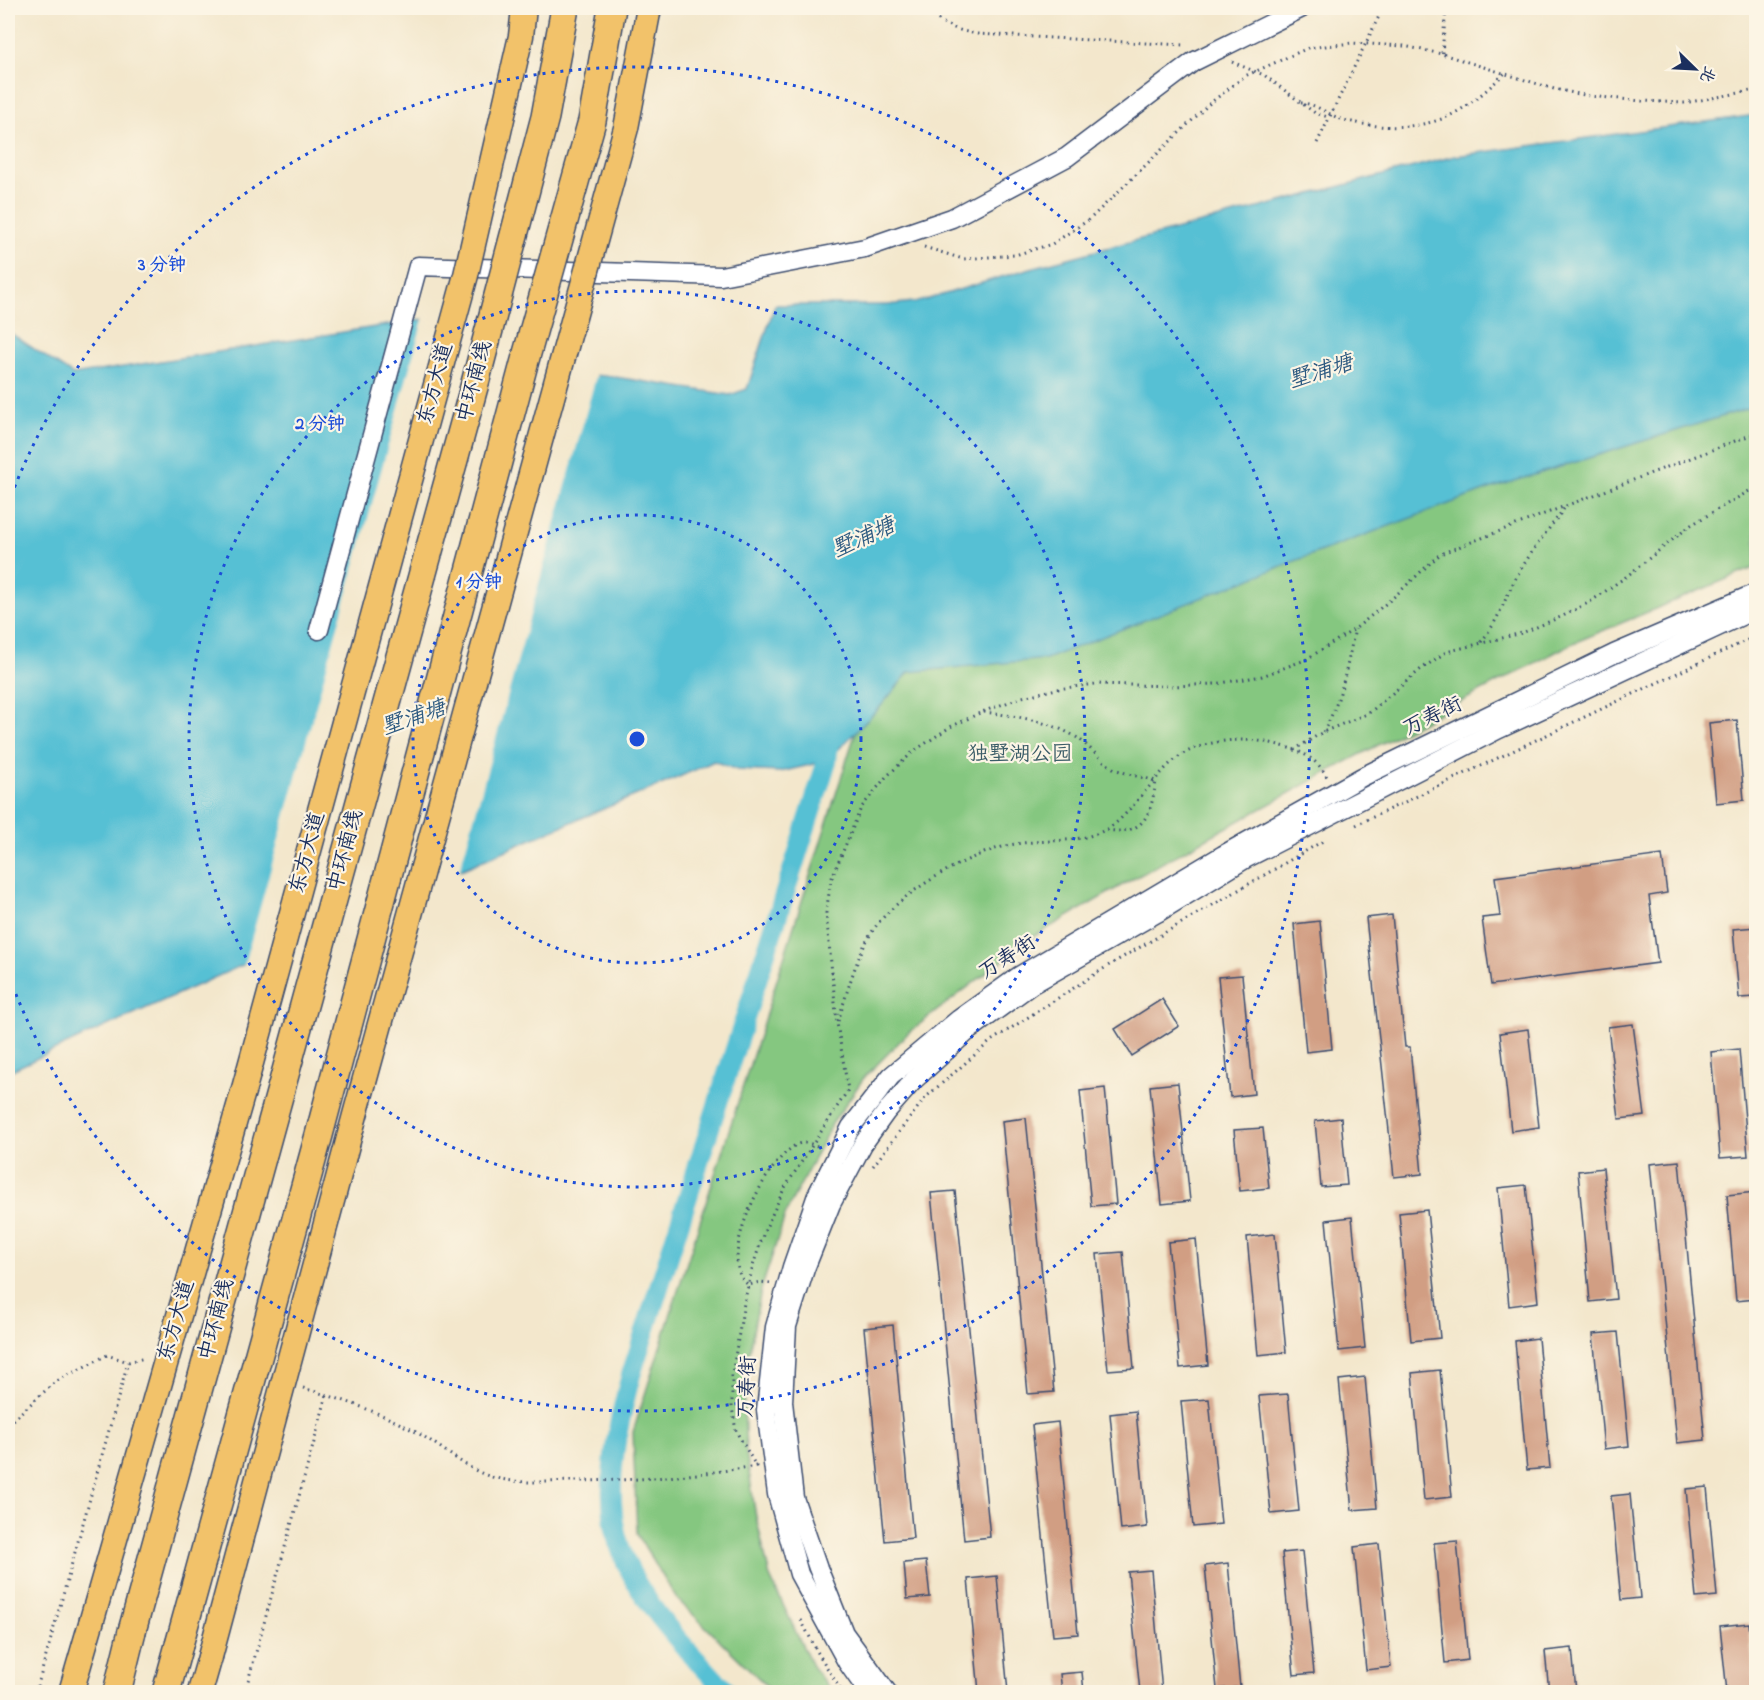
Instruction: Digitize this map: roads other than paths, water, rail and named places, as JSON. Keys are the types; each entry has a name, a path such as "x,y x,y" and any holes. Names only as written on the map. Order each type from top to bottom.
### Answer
{"highway":[{"name":"中环南线","path":"117,1692 480,365 545,117 565,8"},
{"name":"中环南线","path":"166,1692 319,1135 524,364 592,121 612,8"}],"main road":[{"name":"东方大道","path":"71,1692 245,1085 466,275 521,36 524,8"},
{"path":"200,1692 355,1115 623,140 649,8"}],"street":[{"path":"319,630 418,266 721,276 865,248 952,218 1067,158 1193,62 1302,8"},
{"name":"万寿街","path":"868,1692 847,1662 799,1574 777,1494 766,1410 774,1327 817,1195 851,1128 891,1076 959,1019 1019,976 1223,855 1335,792 1614,654 1756,593"},
{"name":"万寿街","path":"887,1692 844,1633 818,1568 794,1497 783,1402 787,1326 805,1269 831,1204 863,1144 886,1112 914,1080 968,1031 1031,985 1157,913 1245,859 1500,729 1756,609"}],"water":[{"name":"墅浦塘","path":"1756,115 1756,406 1489,489 1292,562 1046,659 909,672 880,707 827,761 780,772 737,770 714,761 270,953 8,1072 8,343 12,334 73,375 469,312 434,415 514,439 559,372 615,377 730,395 747,389 775,305 888,305 922,301 1031,268 1455,156"}],"waterway":[{"path":"727,1692 655,1611 627,1565 618,1540 613,1515 613,1462 631,1375 827,761 829,736"}],"park label":[{"name":"独墅湖公园","path":"1020,755"}]}
